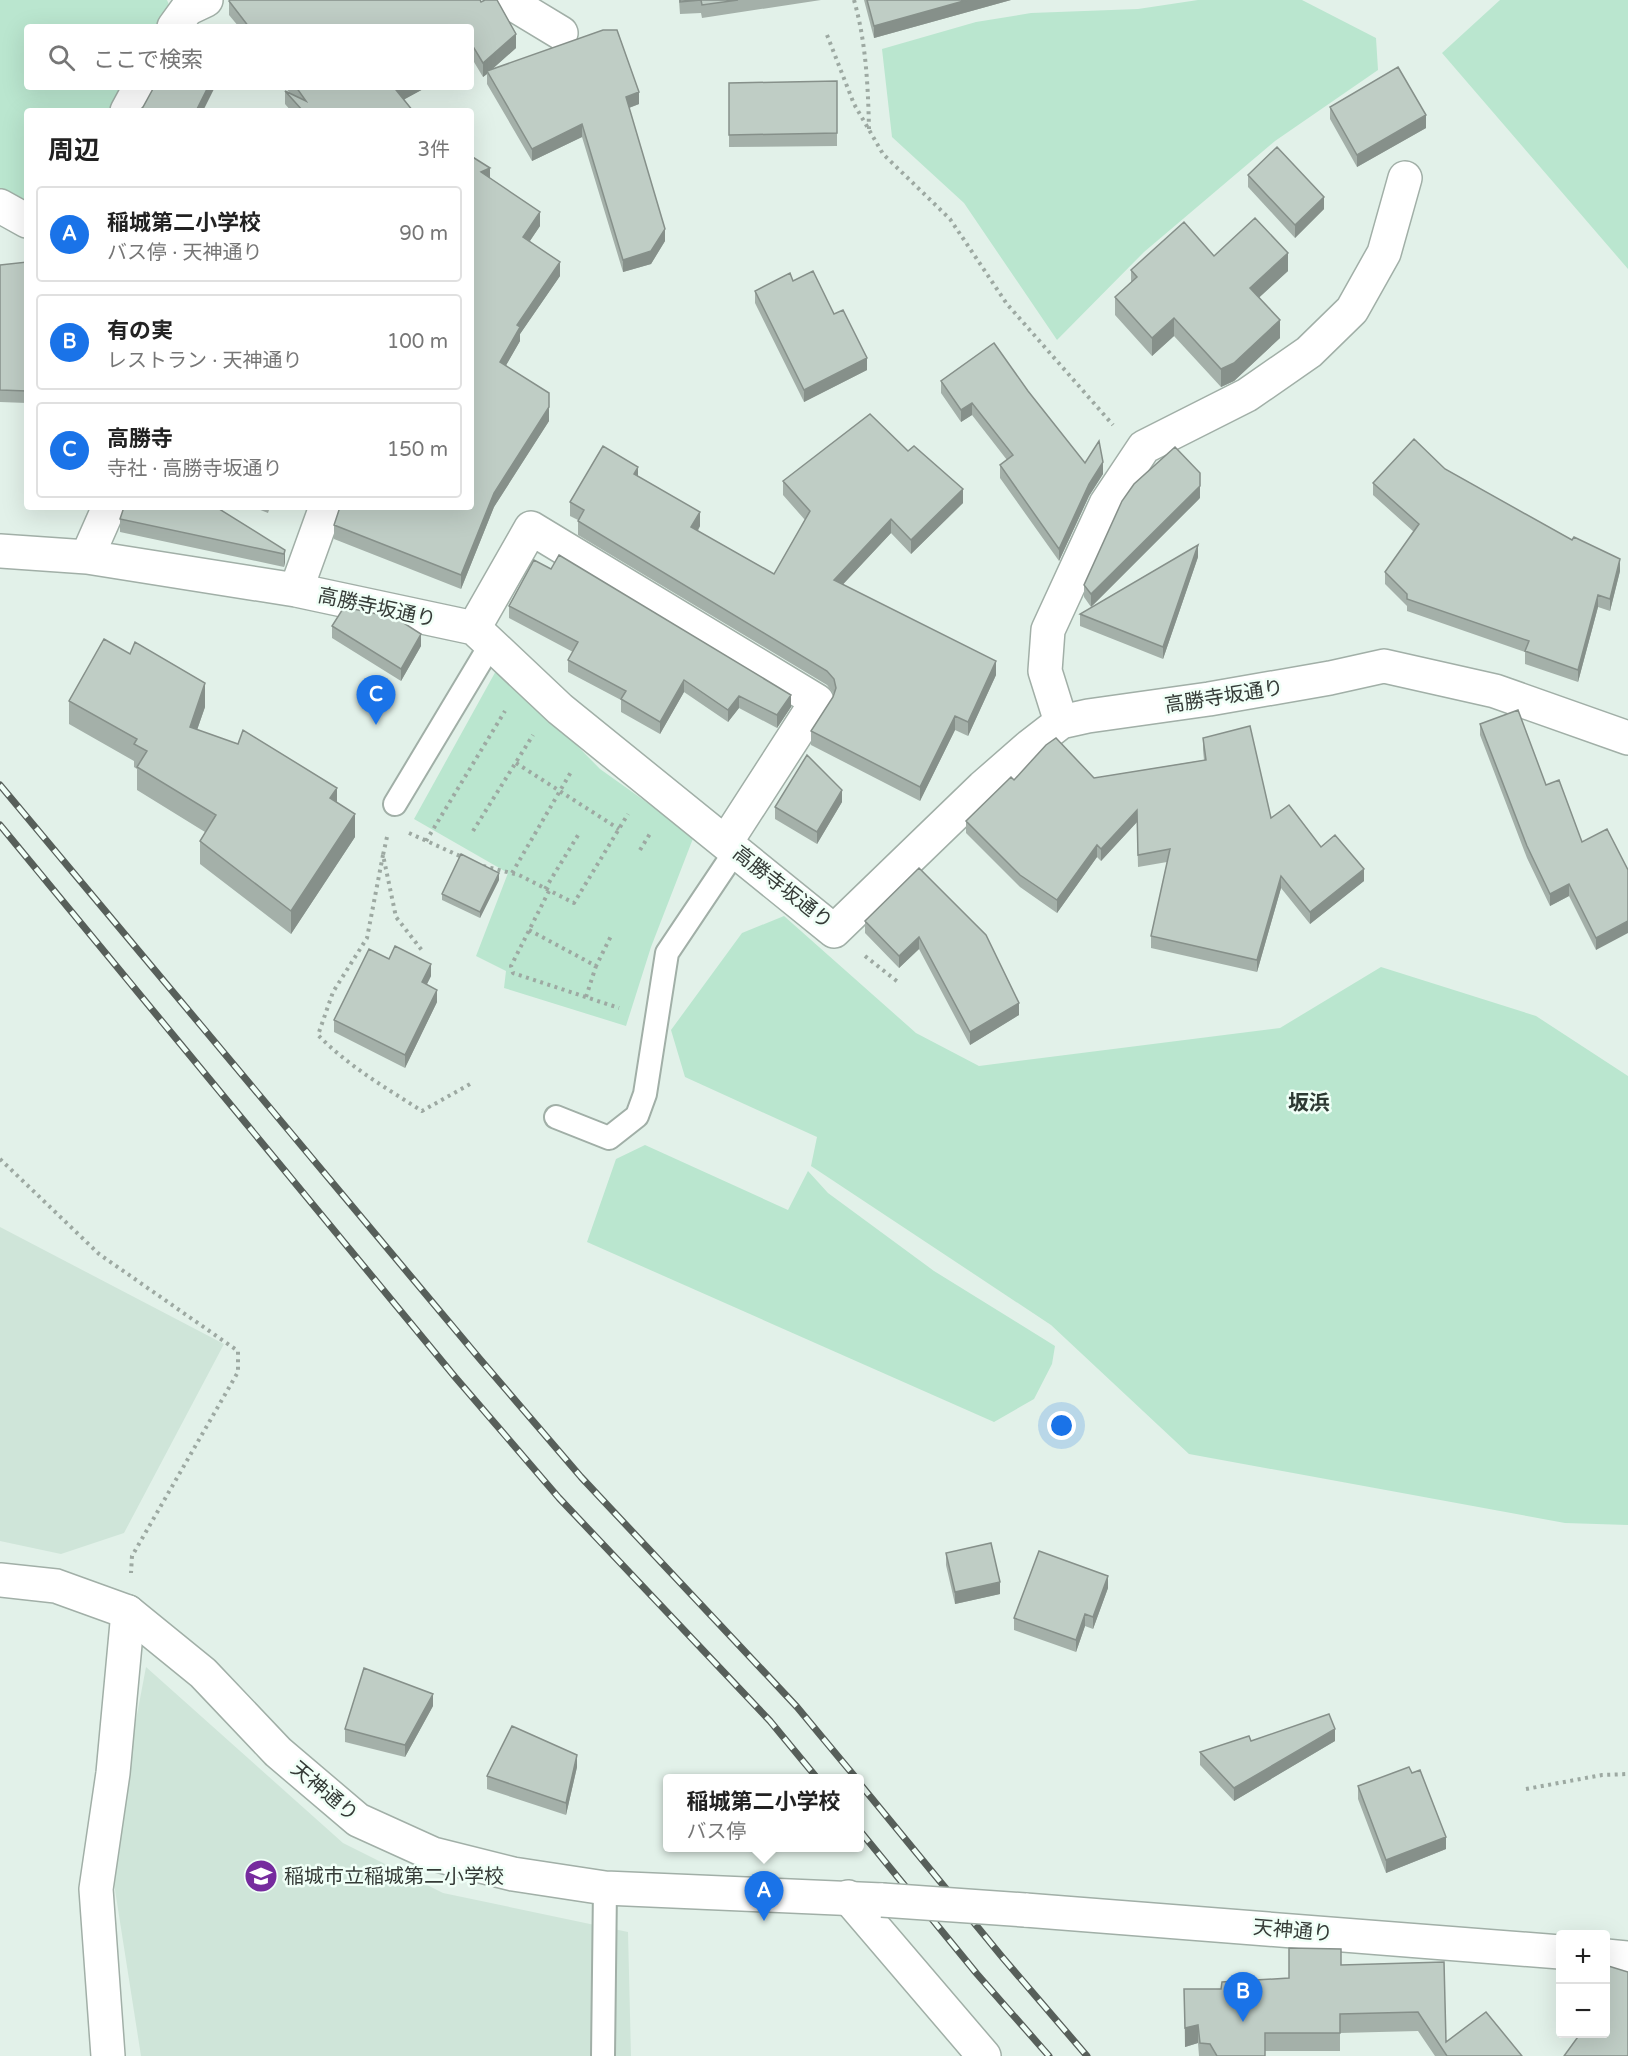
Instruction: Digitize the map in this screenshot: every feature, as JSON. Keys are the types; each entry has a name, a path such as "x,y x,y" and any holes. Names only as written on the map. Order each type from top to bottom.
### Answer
{"street":[{"path":"176,24 187,9 206,0"},
{"path":"510,0 561,33"},
{"path":"129,108 138,90"},
{"path":"1061,722 1045,671 1048,630 1106,504 1144,447 1247,395 1309,352 1352,310 1384,253 1405,178"},
{"path":"0,206 24,219"},
{"path":"87,557 108,510"},
{"path":"296,590 325,510"},
{"path":"483,636 531,528 817,701 731,846"},
{"name":"高勝寺坂通り","path":"0,551 87,557 296,590 483,636 560,709 834,932 983,788 1061,722 1088,716 1231,696 1383,666 1495,691 1628,738"},
{"name":"天神通り","path":"0,1580 56,1586 128,1612 203,1673 278,1752 358,1820 433,1854 513,1874 605,1888 882,1900 1556,1953"},
{"path":"108,2056 96,1889 113,1773 128,1612"},
{"path":"848,1898 984,2056"},
{"path":"1610,1956 1628,1958"}],"lane":[{"path":"392,814 483,636"},
{"path":"556,1117 609,1138 637,1116 649,1079 666,953 731,846"},
{"path":"603,2056 605,1888"}],"path":[{"path":"854,0 859,18 868,80 869,129"},
{"path":"827,35 854,104 883,154 950,219 1007,304 1139,455"},
{"path":"426,840 509,705"},
{"path":"473,831 536,730"},
{"path":"516,763 619,829"},
{"path":"512,873 571,772"},
{"path":"479,865 512,873 574,903 632,806"},
{"path":"468,860 426,840 392,814 367,938 333,992 318,1035 334,1052 422,1111 472,1083"},
{"path":"580,832 547,890 511,966 513,973 620,1008"},
{"path":"383,855 396,916 424,953"},
{"path":"529,930 596,966"},
{"path":"586,997 596,966 611,936"},
{"path":"0,1159 99,1254 238,1351 238,1372 132,1556 128,1612"},
{"path":"1526,1789 1602,1775 1628,1774"}],"shaded area":[{"path":"0,1227 224,1344 124,1533 61,1554 0,1541"},
{"name":"稲城市立稲城第二小学校","path":"146,1667 343,1843 443,1893 628,1932 631,2056 141,2056 110,1858"}],"green space":[{"path":"0,0 167,0 170,7 162,24 24,24 24,90 132,90 123,108 24,108 24,200 0,188"},
{"path":"1198,0 1302,0 1376,38 1378,70 1275,141 1144,252 1057,340 964,203 892,137 882,49 976,22 1031,13 1138,9"},
{"path":"1500,0 1628,0 1628,269 1442,53"},
{"path":"497,669 546,714 600,769 694,836 651,947 626,1026 504,988 506,971 476,956 508,873 414,819"},
{"path":"784,916 916,1033 979,1066 1280,1028 1381,967 1536,1016 1628,1076 1628,1525 1565,1523 1189,1454 1051,1325 811,1166 817,1137 685,1077 671,1030 742,933"},
{"path":"645,1145 788,1210 808,1171 828,1193 934,1271 1055,1346 1052,1364 1034,1399 994,1422 587,1242 616,1159"}],"building":[{"path":"480,0 481,2 497,0 516,34 483,63 474,48 474,24 247,24 229,1"},
{"path":"701,0 738,0 702,5"},
{"path":"867,0 967,0 874,26"},
{"path":"603,30 617,30 639,92 626,97 665,229 651,251 623,260 582,124 532,149 487,71"},
{"path":"1398,67 1426,115 1357,155 1330,107"},
{"path":"837,81 837,133 729,135 729,83"},
{"path":"152,90 206,90 198,108 143,107"},
{"path":"298,90 396,90 411,108 300,108 285,91 306,101"},
{"path":"1277,147 1324,197 1295,225 1248,175"},
{"path":"474,158 490,168 481,172 540,212 523,237 560,262 517,325 520,327 500,362 549,393 549,407 494,493 461,575 334,525 339,510 474,510"},
{"path":"1255,218 1288,253 1250,288 1280,320 1234,363 1221,369 1174,318 1152,338 1115,297 1137,277 1131,270 1184,222 1214,256"},
{"path":"24,262 24,391 0,390 0,265"},
{"path":"813,271 834,314 843,310 867,358 804,390 755,291 790,273 793,281"},
{"path":"994,343 1028,391 1085,463 1099,441 1103,462 1089,484 1059,549 1000,465 1013,455 972,403 961,410 941,381"},
{"path":"870,414 908,451 914,446 963,489 911,540 891,519 834,580 996,661 968,722 955,716 920,787 811,731 833,697 836,688 834,679 827,671 578,521 584,510 570,502 603,446 638,467 634,474 700,512 691,527 774,574 810,511 783,481"},
{"path":"1414,439 1445,469 1572,540 1574,537 1620,559 1610,599 1598,595 1578,670 1525,651 1529,641 1407,599 1407,594 1385,572 1419,524 1373,483"},
{"path":"1175,447 1200,473 1200,486 1091,594 1084,585 1122,501 1134,484"},
{"path":"123,510 221,510 285,550 284,554 120,519"},
{"path":"1198,545 1163,647 1080,614"},
{"path":"559,555 791,695 777,715 739,696 728,710 684,680 660,722 621,699 626,691 568,660 578,642 509,606 534,560 551,569"},
{"path":"344,607 396,618 421,634 401,669 332,626"},
{"path":"104,639 130,654 135,642 205,683 190,727 238,744 243,730 337,788 330,798 355,814 291,911 200,841 216,815 137,767 147,751 134,744 137,739 69,701"},
{"path":"1518,710 1546,785 1559,780 1582,842 1607,829 1628,870 1628,921 1596,938 1569,884 1550,894 1527,846 1480,724"},
{"path":"1250,726 1271,818 1289,805 1321,847 1335,835 1364,869 1310,912 1281,876 1257,960 1151,936 1170,849 1138,855 1137,810 1101,849 1097,845 1057,900 1020,875 966,821 1011,777 1014,780 1046,745 1056,738 1094,778 1206,760 1203,738"},
{"path":"807,755 842,790 817,832 775,807"},
{"path":"461,854 499,873 480,912 442,894"},
{"path":"919,868 986,935 1019,1003 970,1032 919,937 899,956 865,921"},
{"path":"395,946 431,964 422,982 437,990 405,1055 334,1020 369,949 389,959"},
{"path":"991,1543 1000,1582 955,1592 946,1553"},
{"path":"1039,1551 1108,1576 1093,1617 1085,1614 1076,1640 1014,1618"},
{"path":"364,1668 433,1694 405,1745 345,1729"},
{"path":"1329,1714 1335,1729 1234,1788 1200,1752 1249,1736 1251,1741"},
{"path":"512,1726 577,1755 566,1803 487,1776"},
{"path":"1409,1767 1412,1773 1420,1770 1446,1837 1386,1860 1358,1786"},
{"path":"1289,1948 1341,1949 1341,1965 1444,1962 1446,2042 1486,2012 1522,2056 1447,2056 1418,2012 1340,2014 1340,2033 1265,2033 1265,2056 1217,2056 1210,2044 1200,2043 1198,2025 1185,2028 1184,1989 1221,1989 1222,1982 1289,1978"},
{"path":"1610,1967 1628,1972 1628,2056 1564,2056 1577,2038 1610,2038"}],"railway":[{"path":"0,785 581,1477 797,1707 853,1774"},
{"path":"0,825 455,1377 559,1498 770,1721 814,1774"},
{"path":"864,1789 1087,2056"},
{"path":"864,1836 977,1974 1049,2056"}],"place":[{"name":"高勝寺","path":"376,725"},
{"name":"稲城市立稲城第二小学校","path":"261,1876"},
{"name":"稲城第二小学校","path":"764,1921"},
{"name":"有の実","path":"1243,2022"}],"district":[{"name":"坂浜","path":"1309,1103"}]}
